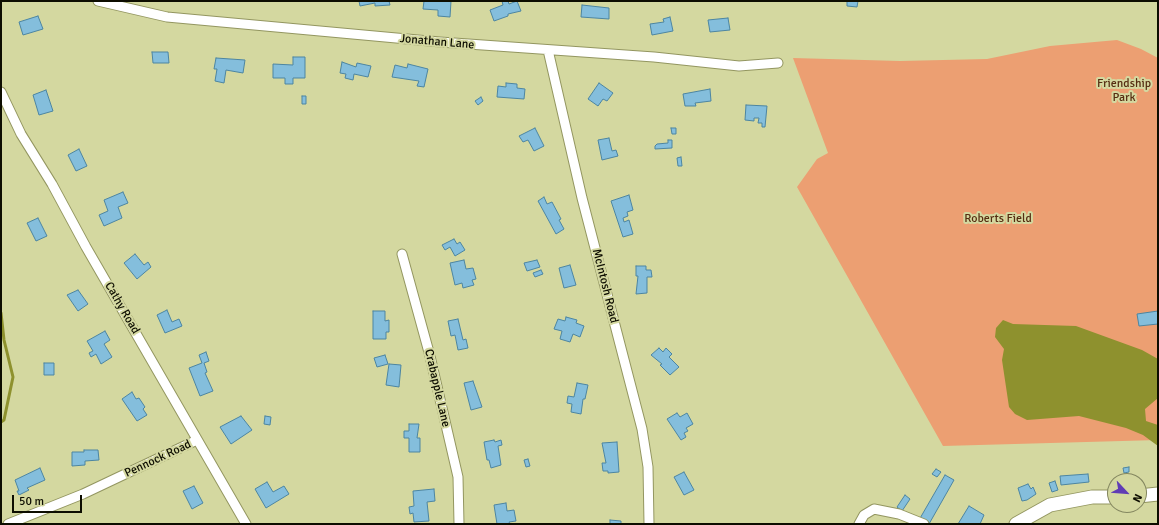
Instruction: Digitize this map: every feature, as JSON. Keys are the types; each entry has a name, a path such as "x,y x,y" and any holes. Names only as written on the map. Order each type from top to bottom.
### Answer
{"main road":[{"path":"1147,495 1158,494"},
{"path":"1016,524 1050,505 1092,497 1107,497"}],"street":[{"name":"Jonathan Lane","path":"98,1 167,17 440,42 654,57 739,66 778,63"},
{"name":"McIntosh Road","path":"548,50 582,198 642,429 648,467 649,524"},
{"name":"Cathy Road","path":"1,92 21,134 52,184 246,524"},
{"name":"Crabapple Lane","path":"402,254 430,356 458,477 459,524"},
{"name":"Pennock Road","path":"8,524 83,494 197,440"},
{"path":"859,524 864,515 874,509 899,514 924,524"}],"green space":[{"name":"Roberts Field","path":"1117,40 1141,49 1158,58 1158,440 943,446 797,187 817,159 828,153 793,58 900,61 987,59 1050,46"}],"shaded area":[{"path":"1003,320 1013,324 1076,326 1142,350 1158,359 1158,398 1145,409 1146,421 1158,425 1158,446 1143,435 1126,428 1079,416 1027,420 1015,414 1009,407 1002,360 1004,349 995,337 996,328"}],"building":[{"path":"359,1 389,1 390,5 375,6 375,3 360,6"},
{"path":"424,1 451,1 450,17 438,16 438,10 423,9"},
{"path":"502,1 508,1 509,4 517,1 521,11 508,14 508,16 494,21 490,10 503,5"},
{"path":"847,1 858,1 857,7 847,6"},
{"path":"582,5 609,8 609,19 581,17"},
{"path":"38,16 43,29 23,35 19,22"},
{"path":"670,17 673,31 652,35 650,24 664,22 663,19"},
{"path":"728,18 730,30 710,32 708,20"},
{"path":"152,52 168,52 169,63 153,63"},
{"path":"293,57 305,57 305,78 293,78 293,84 285,84 285,78 273,78 273,64 293,65"},
{"path":"216,58 245,60 243,73 226,70 224,83 215,81 217,69 214,69"},
{"path":"342,62 356,67 357,63 371,66 368,77 354,74 353,80 345,78 346,74 340,73"},
{"path":"408,64 428,69 424,87 417,86 419,81 392,77 395,65 407,68"},
{"path":"506,83 517,84 517,88 525,89 524,99 497,97 498,86 506,87"},
{"path":"599,83 613,93 607,101 603,99 598,106 588,99"},
{"path":"710,89 711,101 695,103 696,106 685,106 683,94"},
{"path":"46,90 53,111 39,115 33,95"},
{"path":"302,96 306,96 306,104 302,104"},
{"path":"481,97 483,101 478,105 475,101"},
{"path":"746,105 767,106 765,127 762,127 762,123 758,123 759,118 754,118 754,121 745,120"},
{"path":"535,128 544,146 534,151 528,140 523,142 519,136"},
{"path":"671,128 676,128 676,134 672,134"},
{"path":"609,138 612,151 616,150 618,156 602,160 598,140"},
{"path":"668,140 672,140 672,148 655,149 657,144 668,143"},
{"path":"79,149 87,166 76,171 68,155"},
{"path":"681,157 682,166 678,166 677,158"},
{"path":"123,192 128,203 118,207 122,218 104,226 99,215 108,211 104,200"},
{"path":"629,195 633,210 627,212 628,216 623,218 624,222 629,220 633,234 623,237 611,201"},
{"path":"544,197 547,204 552,202 561,219 559,220 564,229 556,234 538,201"},
{"path":"38,218 47,236 36,241 27,223"},
{"path":"454,239 457,244 460,242 465,250 455,256 450,247 445,250 442,245"},
{"path":"135,254 144,265 148,262 151,267 137,279 124,263"},
{"path":"464,260 466,269 473,268 476,279 472,280 474,285 463,288 462,283 455,285 450,263"},
{"path":"537,260 540,267 527,271 524,263"},
{"path":"570,265 576,285 564,288 559,268"},
{"path":"636,266 646,266 646,270 651,270 652,277 647,277 647,293 636,294 638,276 636,276"},
{"path":"541,270 543,274 535,277 533,273"},
{"path":"78,290 88,304 78,311 67,295"},
{"path":"167,310 172,322 179,319 182,326 165,333 157,315"},
{"path":"373,311 385,311 385,321 389,320 389,332 386,332 386,339 373,339"},
{"path":"1158,311 1158,324 1139,326 1137,314"},
{"path":"566,317 577,320 576,323 584,326 580,337 573,334 570,342 560,339 562,331 554,329 558,319 565,321"},
{"path":"458,319 463,340 466,339 468,348 458,350 455,335 451,336 448,321"},
{"path":"105,331 110,340 104,344 112,357 101,364 96,354 91,357 89,353 93,351 87,341"},
{"path":"659,348 663,352 666,348 672,354 669,357 679,367 670,375 660,365 662,364 651,355"},
{"path":"206,352 209,361 204,363 207,372 205,373 213,391 200,396 189,368 202,363 199,355"},
{"path":"385,355 388,364 377,367 374,358"},
{"path":"44,363 54,363 54,375 44,375"},
{"path":"389,364 401,365 399,387 386,385"},
{"path":"473,381 482,407 471,410 464,383"},
{"path":"577,383 588,385 585,399 583,399 581,414 571,412 572,404 567,403 568,396 574,397"},
{"path":"132,392 136,399 139,398 145,407 143,409 147,415 137,421 122,399"},
{"path":"677,413 680,417 687,413 693,424 686,428 688,431 684,433 686,437 681,440 667,419"},
{"path":"241,416 252,430 231,444 220,427"},
{"path":"265,416 271,417 270,425 264,424"},
{"path":"409,424 419,424 417,438 420,438 420,452 409,452 409,438 404,438 404,431 409,431"},
{"path":"494,440 495,442 501,440 502,445 498,446 501,465 491,468 489,460 487,460 484,442"},
{"path":"617,442 619,472 608,473 608,471 603,471 602,463 606,463 602,443"},
{"path":"84,450 98,450 99,460 85,461 85,465 72,466 72,452 84,452"},
{"path":"528,459 530,466 526,467 524,460"},
{"path":"1129,467 1129,472 1124,473 1123,468"},
{"path":"40,468 45,480 27,488 29,490 19,495 15,480"},
{"path":"936,469 941,472 937,477 932,474"},
{"path":"684,472 694,490 684,495 674,477"},
{"path":"1088,474 1089,482 1061,485 1060,476"},
{"path":"945,475 954,480 929,524 926,524 919,520"},
{"path":"1055,481 1058,490 1052,492 1049,483"},
{"path":"267,482 273,492 284,486 289,494 266,508 255,489"},
{"path":"1028,484 1031,489 1033,487 1036,494 1027,500 1022,501 1018,488"},
{"path":"194,486 203,503 192,509 183,491"},
{"path":"434,489 435,501 427,502 429,521 414,522 413,513 410,514 409,507 414,506 413,491"},
{"path":"905,495 910,499 902,511 897,507"},
{"path":"506,503 507,511 514,510 516,521 509,522 510,524 497,524 494,505"},
{"path":"969,506 984,515 980,524 958,524"},
{"path":"610,520 621,521 621,524 610,524"}],"waterway":[{"path":"1,313 4,340 13,377 4,420 1,422"}],"park label":[{"name":"Friendship Park","path":"1124,91"}]}
